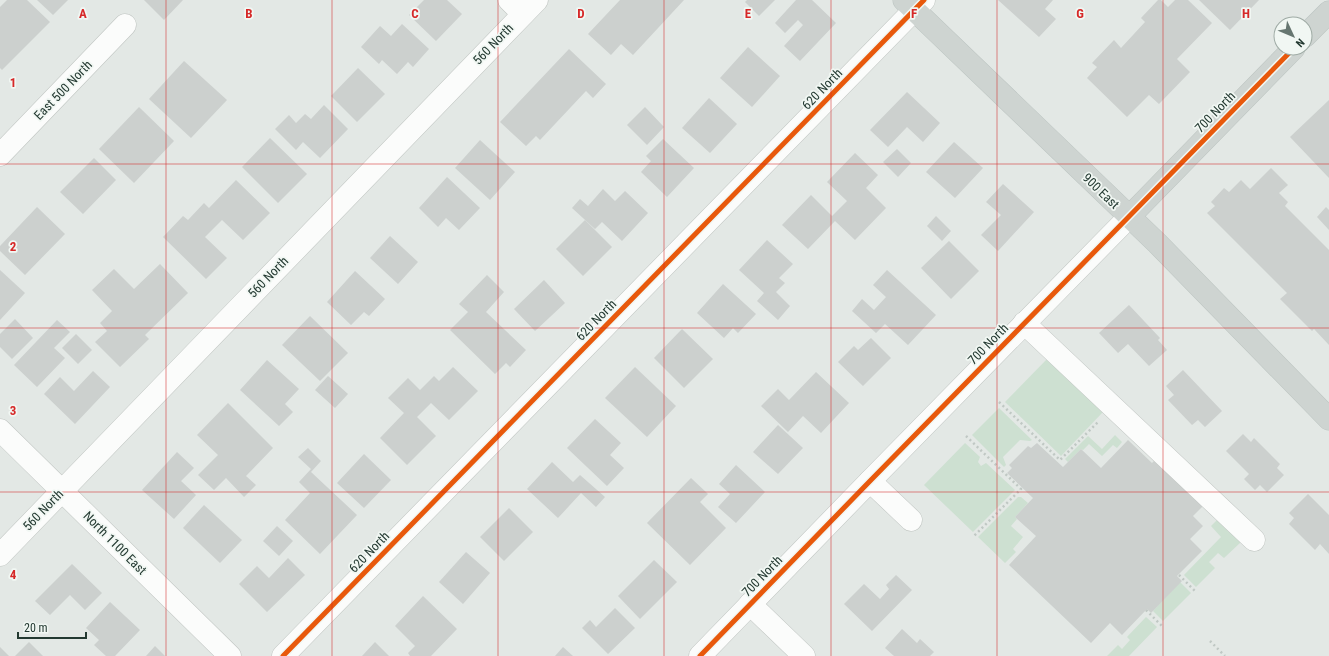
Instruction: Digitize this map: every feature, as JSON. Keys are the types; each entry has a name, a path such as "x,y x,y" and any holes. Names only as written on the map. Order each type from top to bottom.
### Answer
{"main road":[{"name":"900 East","path":"914,3 1157,244 1329,419"},
{"path":"1313,28 1329,13"},
{"name":"700 North","path":"1129,217 1286,56"}],"street":[{"name":"620 North","path":"283,656 914,3"},
{"name":"560 North","path":"0,555 523,5"},
{"name":"East 500 North","path":"0,155 125,25"},
{"name":"700 North","path":"700,656 1129,217"},
{"path":"1024,323 1254,540"},
{"name":"North 1100 East","path":"0,430 230,656"},
{"path":"870,481 911,520"},
{"path":"750,604 804,656"}],"path":[{"path":"999,402 1060,460 1102,418"},
{"path":"966,436 1021,489 974,536"},
{"path":"1179,575 1196,592"},
{"path":"1146,610 1163,627"},
{"path":"1210,641 1225,656"}],"green space":[{"path":"1048,358 1103,412 1061,456 1005,402"},
{"path":"999,408 1032,440 1020,440 1003,457 1006,465 1004,467 972,435"},
{"path":"1115,435 1122,442 1117,448 1113,445 1102,456 1089,444 1083,450 1081,449 1068,462 1065,459 1088,436 1102,449"},
{"path":"965,443 980,457 978,462 981,466 986,463 1015,490 973,532 924,485"},
{"path":"1018,497 1021,497 1028,503 1015,517 1017,519 1011,526 1023,537 1013,549 1016,552 1005,563 978,537"},
{"path":"1218,519 1241,542 1224,558 1218,553 1209,562 1215,568 1196,587 1184,575 1221,537 1211,526"},
{"path":"1180,582 1191,593 1163,621 1153,611"},
{"path":"1146,617 1157,627 1129,656 1107,656 1118,645 1122,649 1130,640 1127,637"}],"building":[{"path":"7,0 27,0 50,22 2,70 0,68 0,7"},
{"path":"37,0 68,0 53,15"},
{"path":"144,0 183,0 164,20"},
{"path":"424,0 447,0 462,14 436,41 409,15"},
{"path":"620,0 684,0 633,55 621,44 611,55 588,34"},
{"path":"747,0 775,0 759,16 745,2"},
{"path":"796,0 812,0 836,23 800,61 784,46 803,25 798,20 785,33 775,23"},
{"path":"998,0 1053,0 1045,9 1056,19 1039,37"},
{"path":"1158,0 1161,0 1168,7 1175,0 1188,0 1212,23 1177,59 1190,72 1159,104 1149,95 1127,117 1087,78 1097,67 1092,63 1114,40 1121,48 1145,22 1141,18"},
{"path":"1199,0 1259,0 1230,30"},
{"path":"402,24 429,49 413,67 408,62 397,74 382,60 379,64 361,47 380,26 391,36"},
{"path":"748,47 780,76 752,107 720,78"},
{"path":"569,49 606,84 593,98 586,91 540,140 536,136 526,146 500,122"},
{"path":"184,61 227,100 191,138 149,99"},
{"path":"358,68 385,94 357,122 331,96"},
{"path":"907,92 940,123 923,142 907,127 888,147 870,130"},
{"path":"709,98 737,124 710,153 682,128"},
{"path":"1329,100 1329,178 1290,137"},
{"path":"324,105 348,129 320,158 303,142 296,150 275,129 289,115 296,123 305,114 311,119"},
{"path":"139,107 174,141 134,183 99,149"},
{"path":"645,107 664,127 647,145 627,125"},
{"path":"270,138 307,174 278,203 242,167"},
{"path":"663,139 694,168 667,197 641,172 651,161 646,156"},
{"path":"480,140 515,172 490,200 455,168"},
{"path":"954,142 983,168 955,198 926,172"},
{"path":"897,149 911,163 898,177 883,162"},
{"path":"855,153 878,175 866,188 886,208 855,240 835,221 808,249 782,225 811,195 832,216 847,201 827,182"},
{"path":"94,158 116,180 83,214 60,192"},
{"path":"1271,168 1288,185 1279,193 1288,202 1285,206 1329,250 1329,345 1314,329 1312,331 1280,299 1287,293 1207,213 1215,206 1211,202 1224,188 1229,192 1241,180 1250,189"},
{"path":"447,177 480,208 459,230 446,218 438,227 419,208"},
{"path":"236,180 270,213 243,240 222,220 205,237 227,258 206,279 163,237 183,216 188,220 204,203 209,208"},
{"path":"1003,184 1034,212 998,251 981,235 1001,215 986,202"},
{"path":"603,189 615,201 625,191 648,213 622,241 602,222 595,229 572,208 580,199 588,206"},
{"path":"37,207 65,234 25,275 0,251 0,246"},
{"path":"1326,207 1329,210 1329,230 1317,217"},
{"path":"936,216 951,231 942,241 927,226"},
{"path":"585,220 612,247 583,276 556,249"},
{"path":"390,236 418,262 398,284 370,258"},
{"path":"767,240 793,264 779,278 785,283 776,292 790,306 778,320 757,301 764,293 739,270"},
{"path":"949,241 979,271 951,299 921,268"},
{"path":"160,264 188,293 145,335 149,339 120,367 95,342 107,331 100,323 112,311 92,290 114,269 134,289"},
{"path":"0,270 25,293 0,320"},
{"path":"887,270 936,315 908,345 885,324 876,333 852,311 862,299 874,310 886,297 873,285"},
{"path":"355,271 385,299 369,316 364,312 351,325 327,302"},
{"path":"487,275 504,292 486,312 526,350 510,367 506,363 495,374 450,330 468,312 459,304"},
{"path":"544,280 565,303 535,331 514,309"},
{"path":"723,284 756,314 738,333 733,328 724,338 697,313"},
{"path":"1129,305 1160,338 1158,340 1167,350 1149,366 1128,344 1118,353 1099,333"},
{"path":"310,316 348,353 320,381 282,345"},
{"path":"15,319 33,338 12,359 0,347 0,334"},
{"path":"57,320 70,332 54,348 65,358 37,387 14,365"},
{"path":"682,329 713,359 684,388 654,358"},
{"path":"76,334 92,350 78,364 62,348"},
{"path":"871,338 891,358 863,386 838,362 854,346 858,350"},
{"path":"267,360 299,389 285,404 293,412 279,426 240,390"},
{"path":"453,367 478,391 449,420 431,403 417,417 436,436 407,465 380,438 404,413 388,398 408,378 420,390 434,376 439,381"},
{"path":"635,367 676,406 647,437 605,398"},
{"path":"1183,370 1222,411 1205,427 1198,420 1192,425 1168,400 1174,395 1166,386"},
{"path":"93,371 110,387 75,424 44,394 60,377 74,391"},
{"path":"816,372 849,403 821,433 803,416 788,432 761,406 778,389 789,400"},
{"path":"328,376 348,394 335,408 315,390"},
{"path":"228,403 273,448 246,476 256,485 244,497 226,478 214,490 198,475 218,455 197,435"},
{"path":"595,419 621,443 610,455 624,468 607,486 567,448"},
{"path":"778,425 803,448 778,474 753,452"},
{"path":"1243,434 1251,442 1254,438 1280,464 1277,468 1284,475 1267,492 1260,485 1255,490 1244,479 1249,474 1226,451"},
{"path":"1128,440 1152,463 1156,459 1204,505 1193,516 1203,526 1190,539 1202,551 1177,576 1182,581 1151,613 1147,609 1122,635 1110,623 1091,643 1009,565 1036,536 1015,517 1033,498 1007,473 1012,468 1009,465 1028,446 1031,448 1037,443 1063,467 1081,449 1101,468"},
{"path":"308,448 321,461 311,472 357,515 320,554 285,520 310,493 299,482 311,469 298,457"},
{"path":"177,452 194,468 181,481 196,495 174,519 142,490"},
{"path":"364,454 391,480 364,508 337,483"},
{"path":"552,462 573,482 580,475 605,497 596,507 581,493 558,518 527,489"},
{"path":"736,465 765,492 736,523 718,507 730,494 719,484"},
{"path":"691,478 708,494 700,502 726,528 690,565 647,523"},
{"path":"1308,494 1329,515 1329,554 1320,544 1315,550 1289,524 1294,518 1289,513"},
{"path":"204,505 242,540 220,563 183,528"},
{"path":"509,508 533,532 504,561 480,537"},
{"path":"277,526 293,541 279,556 263,541"},
{"path":"466,552 490,573 463,604 439,582"},
{"path":"288,558 305,575 267,612 239,584 257,566 269,578"},
{"path":"654,560 677,582 640,619 618,596"},
{"path":"72,564 102,593 85,610 70,595 50,615 35,601"},
{"path":"896,575 912,590 872,631 844,604 864,584 880,599 889,589 886,585"},
{"path":"423,596 457,629 431,656 410,656 408,653 415,646 395,626"},
{"path":"110,602 140,630 115,656 106,656 94,645 99,640 86,628"},
{"path":"615,608 635,628 608,654 582,628 590,620 596,627"},
{"path":"902,629 917,643 920,639 934,652 930,656 894,656 885,648"},
{"path":"29,642 43,656 15,656"},
{"path":"375,642 389,656 362,656"},
{"path":"155,646 165,656 146,656"},
{"path":"0,647 9,656 0,656"},
{"path":"563,647 573,656 555,656"}],"cycle path":[{"path":"283,656 924,0"},
{"path":"700,656 1286,56"}]}
